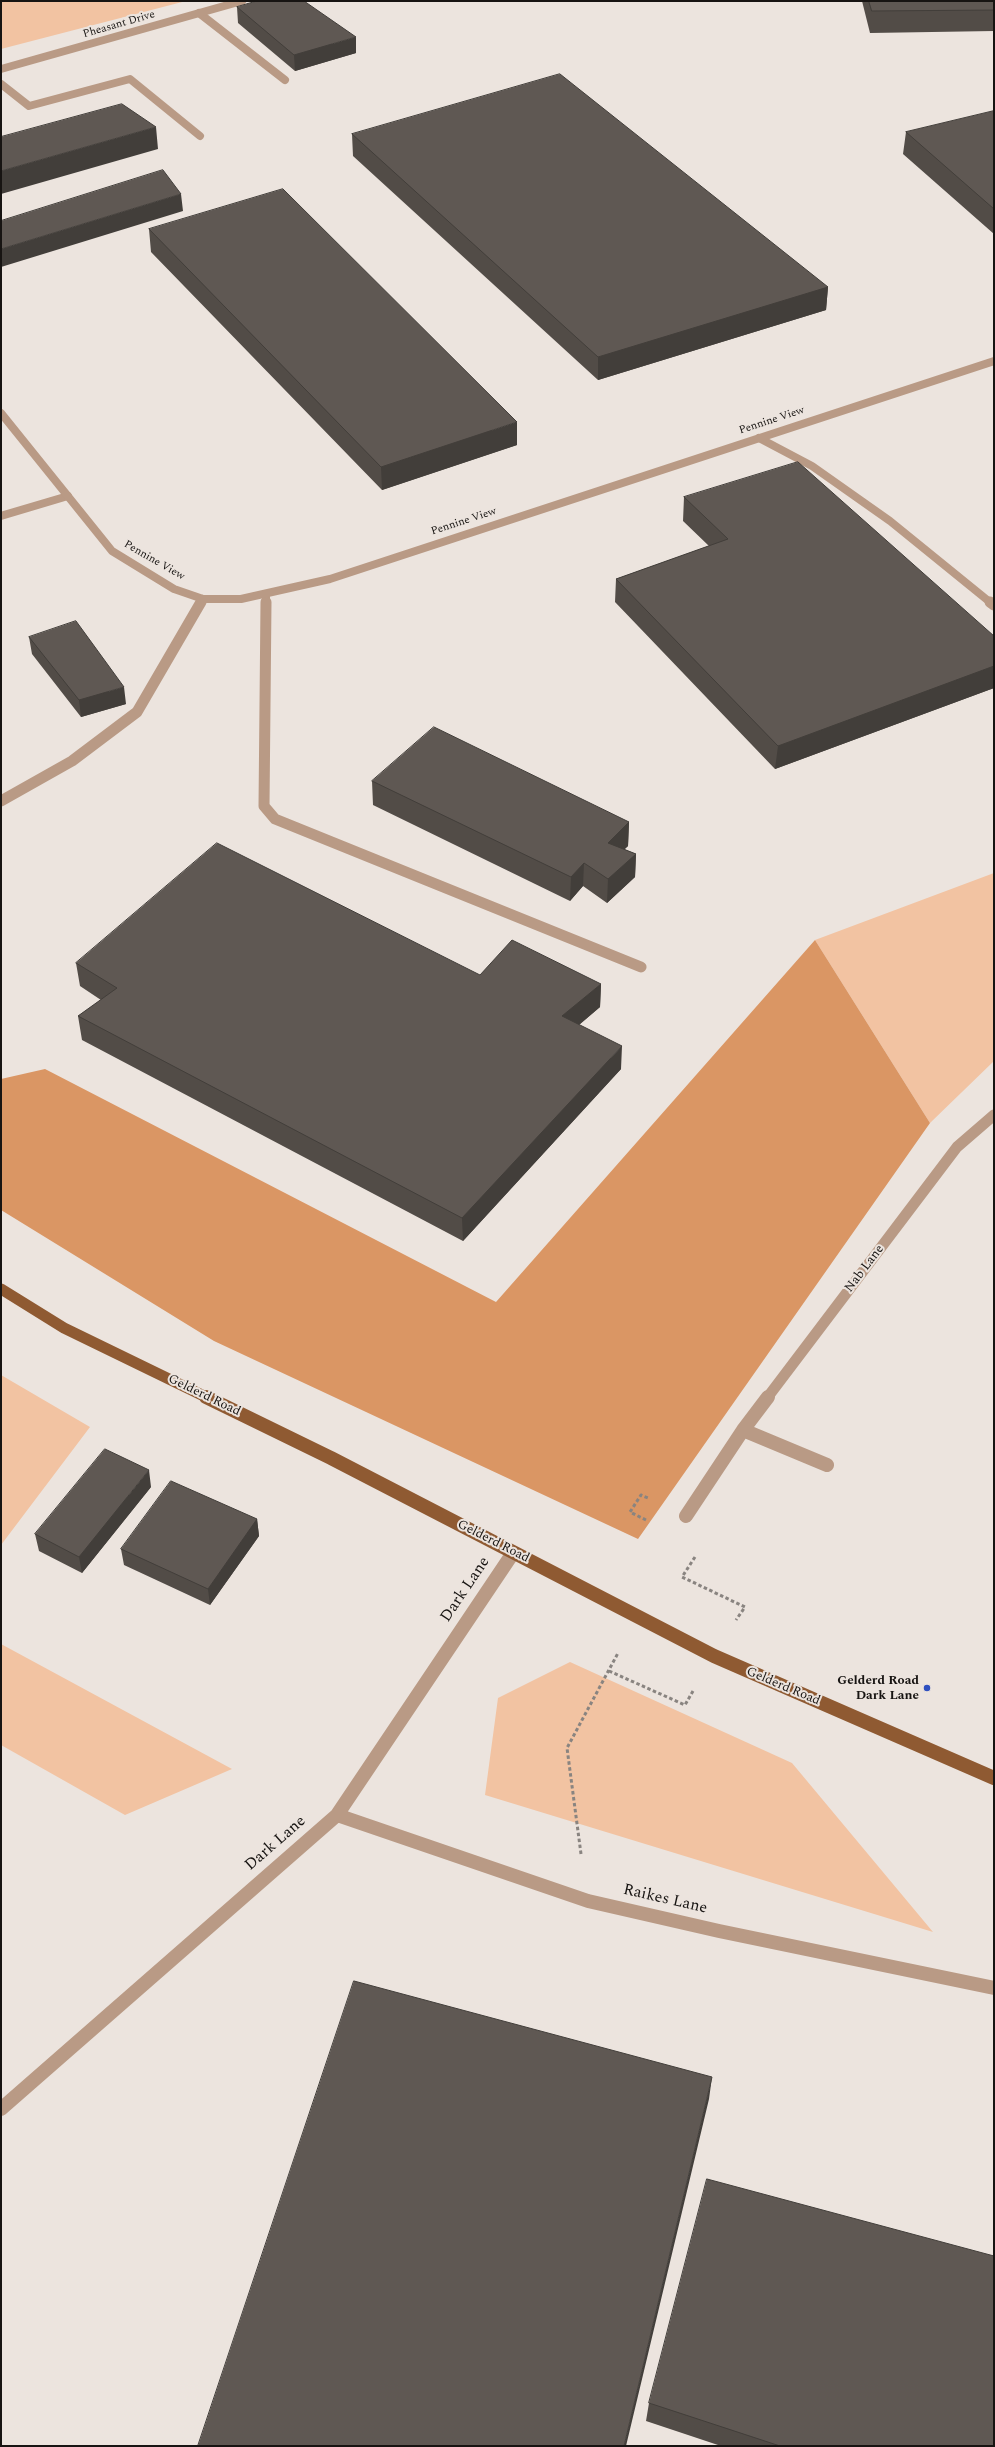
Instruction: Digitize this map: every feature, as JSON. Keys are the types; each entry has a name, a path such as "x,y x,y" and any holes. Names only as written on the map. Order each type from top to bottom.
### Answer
{"main road":[{"name":"Gelderd Road","path":"1,1289 64,1328 331,1458 726,1662 994,1778"}],"street":[{"name":"Pheasant Drive","path":"1,69 242,1"},
{"path":"198,13 284,80"},
{"path":"1,84 29,106 130,78 200,136"},
{"name":"Pennine View","path":"1,413 112,551 174,589 203,599 241,599 330,579 994,361"},
{"path":"759,438 812,466 890,521 994,605"},
{"path":"1,516 68,496"},
{"path":"266,594 264,806 275,820 642,967"},
{"path":"1,801 72,761 137,712 203,599"},
{"name":"Nab Lane","path":"686,1516 743,1430 957,1147 994,1115"},
{"path":"743,1430 826,1465"},
{"name":"Dark Lane","path":"1,2109 337,1815 513,1553"},
{"name":"Raikes Lane","path":"337,1815 588,1901 720,1931 994,1988"}],"path":[{"path":"588,1901 567,1748 609,1671"}],"shaded area":[{"path":"1,1 186,1 1,49"},
{"path":"994,873 994,1061 930,1123 815,940"},
{"path":"815,940 930,1123 638,1539 214,1341 1,1210 1,1079 45,1069 496,1302"},
{"path":"1,1375 90,1427 1,1545"},
{"path":"1,1644 232,1769 125,1815 1,1745"},
{"path":"570,1662 792,1763 933,1932 485,1795 498,1698"}],"building":[{"path":"257,1 304,1 356,37 294,55 237,7"},
{"path":"869,1 994,1 994,10 872,11"},
{"path":"560,74 828,287 598,357 352,134"},
{"path":"122,104 156,127 1,171 1,137"},
{"path":"994,111 994,209 906,132"},
{"path":"163,170 181,194 1,249 1,221"},
{"path":"283,189 517,422 381,467 149,229"},
{"path":"798,462 994,636 994,666 778,746 616,579 728,539 684,497"},
{"path":"76,621 124,687 79,700 29,637"},
{"path":"434,727 629,822 608,843 636,854 608,879 584,863 571,877 372,781"},
{"path":"217,843 480,975 512,940 601,984 562,1016 622,1046 462,1218 78,1016 117,988 76,963"},
{"path":"105,1449 149,1470 79,1557 35,1534"},
{"path":"171,1481 257,1519 208,1589 121,1549"},
{"path":"354,1981 712,2077 624,2446 198,2446"},
{"path":"707,2179 994,2256 994,2446 780,2446 649,2403"}],"place":[{"name":"Gelderd Road Dark Lane","path":"927,1688"}]}
